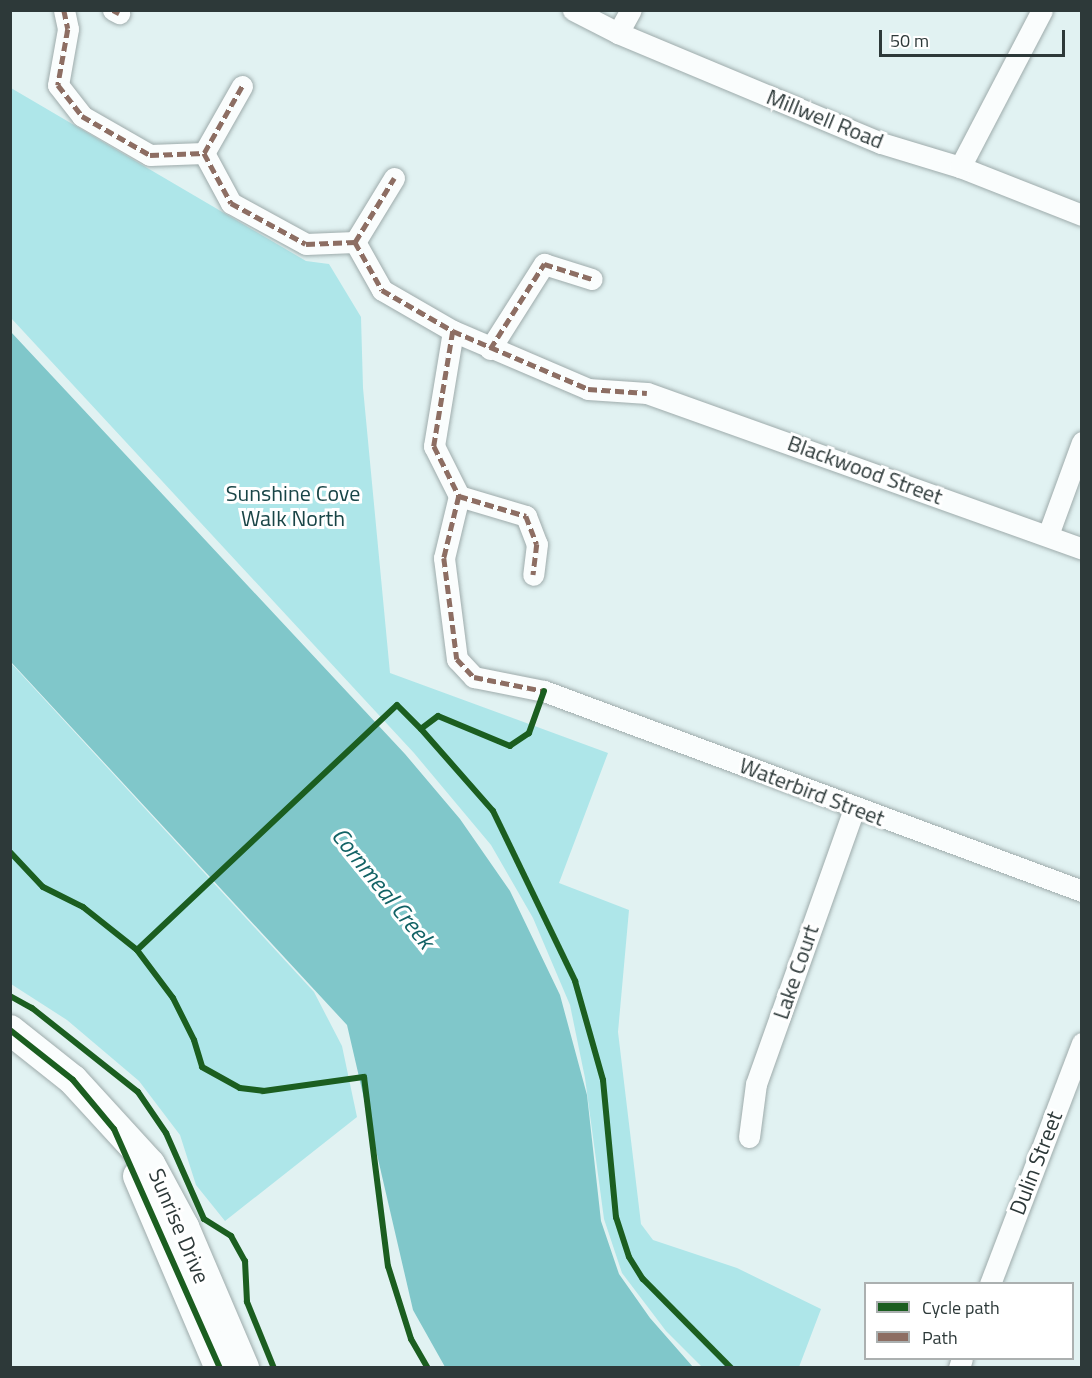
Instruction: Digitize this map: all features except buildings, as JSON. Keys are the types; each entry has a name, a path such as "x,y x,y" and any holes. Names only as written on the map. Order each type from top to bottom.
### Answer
{"street":[{"path":"64,10 68,29 58,85 82,116 150,155 204,153"},
{"name":"Millwell Road","path":"573,10 618,33 881,143 960,167 1082,215"},
{"path":"618,33 631,10"},
{"path":"960,167 1042,10"},
{"path":"204,153 242,86"},
{"path":"204,153 231,203 306,244 355,242 394,178"},
{"name":"Blackwood Street","path":"355,242 382,290 453,331 490,349 588,389 647,393 1082,549"},
{"path":"490,349 544,264 592,279"},
{"path":"453,331 434,446 459,496 526,516 537,544 533,575"},
{"path":"1048,535 1082,442"},
{"name":"Waterbird Street","path":"459,496 444,558 457,659 474,677 544,690 854,809 1082,891"},
{"name":"Lake Court","path":"748,1137 756,1084 854,809"},
{"name":"Sunrise Drive","path":"10,1030 53,1061 96,1104 150,1164 194,1249 244,1368"},
{"name":"Dulin Street","path":"991,1282 1082,1043"},
{"name":"Sunrise Drive","path":"96,1104 133,1165 216,1358"},
{"path":"194,1249 188,1264 203,1303 216,1358"}],"green space":[{"name":"Sunshine Cove Walk North","path":"11,88 306,261 329,264 361,317 363,388 390,673 608,753 559,883 629,910 618,1032 641,1224 653,1240 737,1268 821,1309 799,1367 702,1367 666,1331 622,1273 604,1219 585,1078 570,1005 533,918 491,845 414,753 11,318"},
{"path":"10,662 314,992 342,1046 357,1117 225,1221 196,1185 180,1135 139,1081 67,1020 11,984"}],"water":[{"name":"Cornmeal Creek","path":"11,332 405,754 460,819 510,891 560,995 587,1095 601,1221 619,1274 650,1318 693,1367 445,1367 413,1310 347,1025 11,662"}],"marked path":[{"path":"64,10 68,29 58,85 82,116 150,155 204,153 231,203 306,244 355,242 382,290 453,331 588,389 647,393"},
{"path":"113,10 119,13"},
{"path":"204,153 242,86"},
{"path":"355,242 394,178"},
{"path":"490,349 544,264 592,279"},
{"path":"453,331 434,446 459,496 444,558 457,659 474,677 544,691"},
{"path":"459,496 526,516 537,544 533,575"}],"cycle path":[{"path":"544,691 529,733 510,746 438,716 421,729 493,811 575,981 603,1080 616,1217 629,1257 643,1279 731,1368"},
{"path":"137,950 397,705 421,729"},
{"path":"10,852 43,887 83,907 137,950 173,998 194,1040 202,1067 240,1088 263,1091 364,1077 388,1266 411,1339 428,1368"},
{"path":"10,996 32,1008 138,1092 166,1133 204,1219 231,1236 245,1261 247,1302 274,1368"},
{"path":"10,1030 73,1080 114,1129 220,1368"}]}
